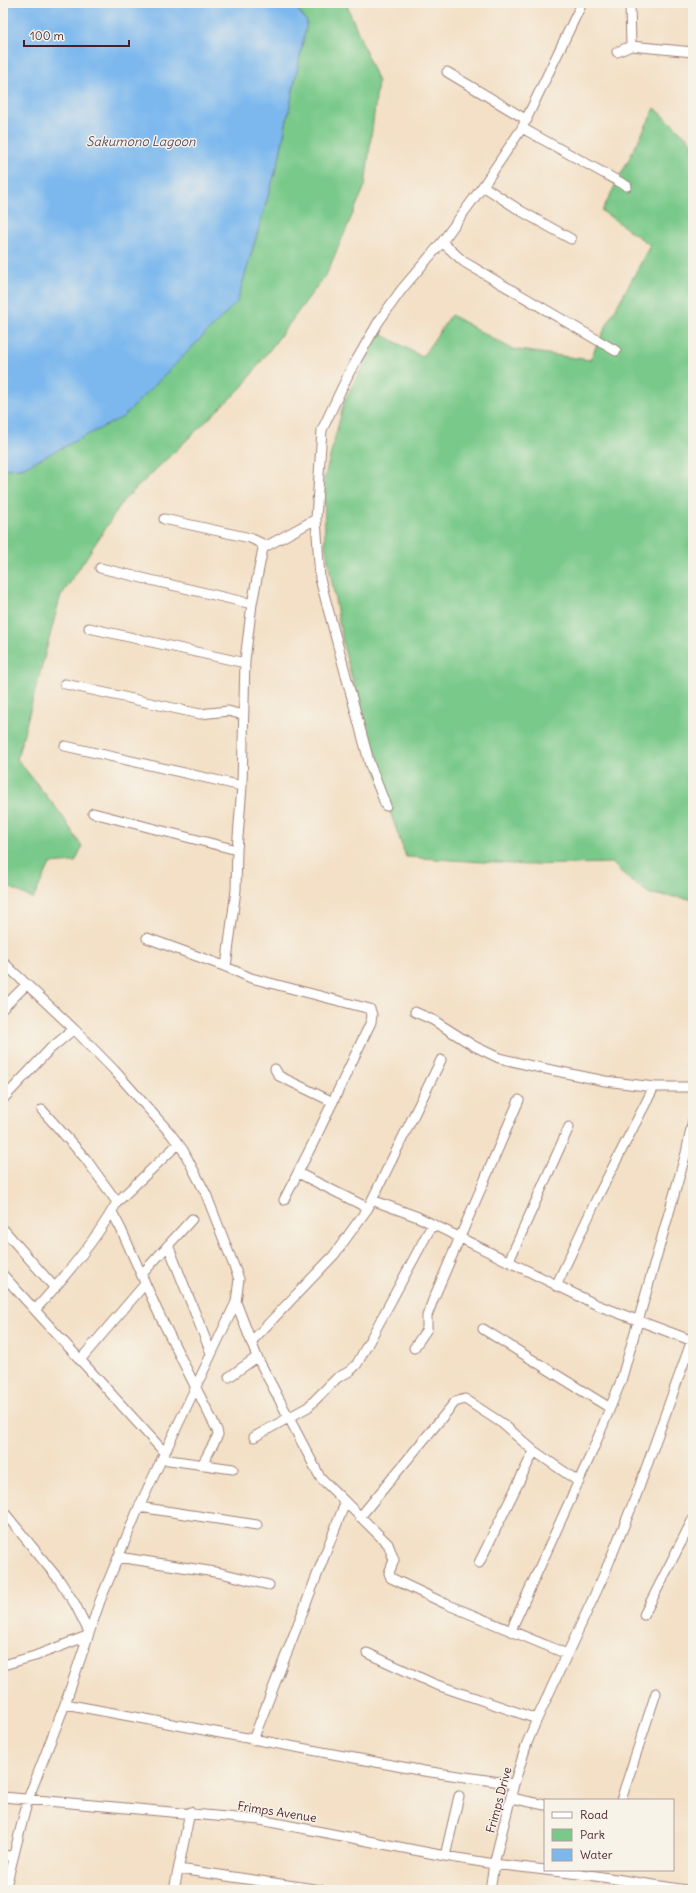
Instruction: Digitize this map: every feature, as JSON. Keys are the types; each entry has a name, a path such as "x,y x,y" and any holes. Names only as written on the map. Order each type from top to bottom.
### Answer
{"street":[{"path":"386,806 370,765 322,588 316,519 322,430 349,374 379,321 402,289 442,242 483,186 524,124 582,3"},
{"path":"630,3 631,46"},
{"path":"617,52 631,46 693,52"},
{"path":"447,72 524,124 627,186"},
{"path":"483,186 521,211 571,239"},
{"path":"442,242 464,262 616,351"},
{"path":"164,519 250,538 261,543 263,548 252,604 245,663 242,786 237,850 236,890 226,967"},
{"path":"263,548 316,519"},
{"path":"100,568 252,604"},
{"path":"89,628 245,663"},
{"path":"65,684 200,714 228,711 243,715"},
{"path":"65,746 242,786"},
{"path":"93,813 237,850"},
{"path":"147,938 226,967 251,978 370,1009 372,1015 371,1022 284,1200"},
{"path":"3,962 74,1030 144,1104 178,1144 206,1194 239,1279 236,1302 210,1353 195,1389 139,1507 88,1634 64,1704 28,1799 5,1890"},
{"path":"3,1008 27,984"},
{"path":"415,1012 433,1020 474,1046 499,1058 582,1077 654,1087 693,1087"},
{"path":"3,1099 50,1050 74,1030"},
{"path":"251,1342 334,1255 370,1204 441,1060"},
{"path":"275,1069 279,1076 333,1102"},
{"path":"556,1286 605,1182 654,1087"},
{"path":"414,1348 427,1329 427,1316 519,1100"},
{"path":"42,1110 85,1158 117,1202"},
{"path":"511,1630 579,1482 621,1381 686,1153 693,1120"},
{"path":"508,1261 568,1127"},
{"path":"35,1310 55,1288 112,1212 117,1202 178,1144"},
{"path":"298,1173 370,1204 418,1217 597,1306 692,1339"},
{"path":"112,1212 195,1389 217,1430 218,1435 202,1465"},
{"path":"142,1274 192,1219"},
{"path":"254,1437 308,1407 337,1378 350,1371 357,1364 432,1225"},
{"path":"3,1229 55,1288"},
{"path":"168,1245 210,1353"},
{"path":"3,1275 80,1360 163,1456 202,1465 233,1469"},
{"path":"80,1360 145,1284"},
{"path":"236,1302 257,1357 320,1477 345,1504 383,1539 392,1552 394,1560 389,1573 393,1580 446,1604 567,1654"},
{"path":"483,1329 610,1408"},
{"name":"Frimps Drive","path":"490,1890 494,1864 514,1784 537,1718 603,1577 636,1496 692,1339"},
{"path":"229,1377 257,1357"},
{"path":"360,1517 455,1402 460,1400 470,1400 503,1424 534,1451 579,1482"},
{"path":"479,1563 534,1451"},
{"path":"253,1740 345,1504"},
{"path":"139,1507 257,1525"},
{"path":"3,1511 60,1581 75,1604 88,1634"},
{"path":"644,1615 693,1519"},
{"path":"118,1557 180,1568 221,1573 269,1585"},
{"path":"3,1665 35,1656 88,1634"},
{"path":"367,1653 434,1684 537,1718"},
{"path":"621,1799 656,1693"},
{"path":"64,1704 424,1771 514,1784"},
{"path":"445,1856 459,1796"},
{"name":"Frimps Avenue","path":"3,1797 190,1812 260,1820 445,1856 544,1870"},
{"path":"511,1798 544,1805"},
{"path":"174,1890 190,1812"},
{"path":"3,1855 13,1857"},
{"path":"179,1869 321,1890"},
{"name":"Frimps Avenue","path":"562,1871 597,1873 686,1890"}],"green space":[{"path":"293,3 346,3 378,82 365,186 327,273 242,387 123,501 60,598 17,759 61,814 82,847 75,862 50,864 33,899 3,884 3,469 22,468 237,302 279,159 307,22"},
{"path":"655,108 693,143 693,899 650,894 631,881 612,863 527,865 406,857 381,786 344,649 325,544 324,480 345,399 380,333 422,357 451,315 512,349 590,360 650,245 602,211"}],"water":[{"name":"Sakumono Lagoon","path":"3,3 293,3 307,22 279,159 237,302 123,417 22,468 3,469"}]}
